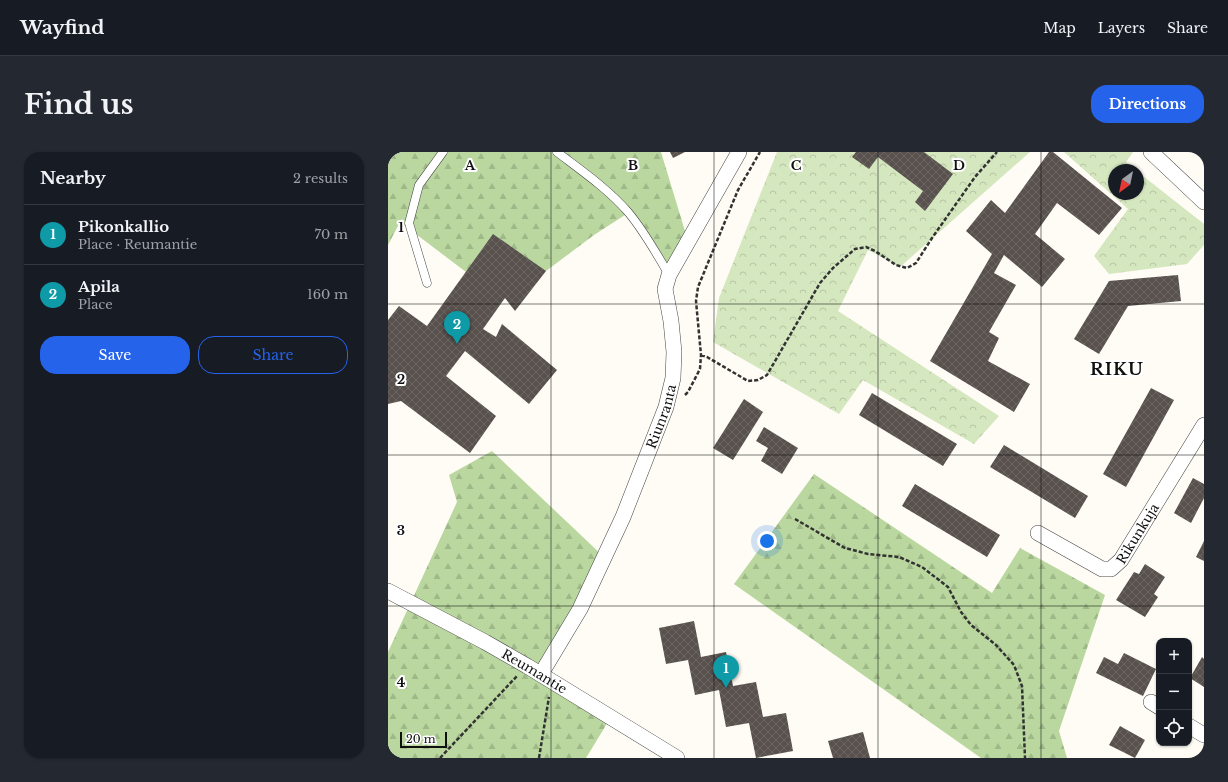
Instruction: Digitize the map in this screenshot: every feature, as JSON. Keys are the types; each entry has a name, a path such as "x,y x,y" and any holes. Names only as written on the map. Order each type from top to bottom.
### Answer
{"street":[{"name":"Riunranta","path":"546,677 620,524 666,407 673,378 674,352 671,321 665,289 668,275 739,152"},
{"path":"1151,152 1204,202"},
{"name":"Rikunkuja","path":"1038,533 1102,569 1111,569 1121,560 1204,426"},
{"name":"Reumantie","path":"388,592 485,642 527,666 677,758"},
{"path":"1192,728 1204,735"}],"lane":[{"path":"426,283 409,224 419,186 443,152"},
{"path":"557,152 594,180 628,213 655,250 668,275"}],"path":[{"path":"666,407 680,400 688,392 700,369 701,355 696,301 698,287 738,190 760,152"},
{"path":"701,355 707,356 748,381 758,380 767,375 820,283 833,268 855,249 866,247 875,251 896,265 907,268 916,263 975,177 997,152"},
{"path":"795,519 845,548 868,554 899,558 922,567 948,587 961,612 971,625 996,645 1014,665 1022,686 1025,758"},
{"path":"440,758 527,666"},
{"path":"540,758 546,677"}],"green space":[{"path":"388,152 661,152 688,241 669,275 628,213 594,235 546,271 466,272 400,222 388,245"},
{"path":"777,152 1030,152 900,267 868,250 838,311 999,416 974,444 863,380 839,414 713,342 719,298"},
{"path":"1064,152 1133,152 1126,162 1128,164 1108,164 1108,191"},
{"path":"1144,177 1204,224 1204,245 1187,264 1109,274 1094,256 1128,209 1118,200 1144,200"},
{"path":"492,451 604,557 542,673 611,717 586,758 388,758 388,652 457,502 449,475"},
{"path":"814,474 992,593 1020,548 1105,595 1059,731 1067,758 981,758 734,584"}],"building":[{"path":"670,152 685,152 673,158"},
{"path":"856,152 924,152 953,174 925,211 915,202 923,191 878,157 869,169 852,157"},
{"path":"1049,152 1053,152 1108,197 1108,200 1112,200 1122,208 1099,235 1057,203 1035,234 1065,259 1042,287 1004,255 994,273 1016,285 989,332 999,338 988,361 1030,384 1014,412 930,361 992,254 966,231 991,200 1005,213"},
{"path":"493,234 546,271 515,311 505,298 483,329 496,337 502,324 557,370 529,404 465,351 446,376 496,416 470,453 401,401 388,404 388,320 399,306 427,326"},
{"path":"1178,275 1181,301 1128,306 1099,354 1074,339 1109,281"},
{"path":"1151,388 1174,400 1126,487 1103,474"},
{"path":"872,393 957,444 943,466 859,415"},
{"path":"744,399 763,412 733,460 713,448"},
{"path":"764,427 798,448 782,474 761,461 768,448 756,441"},
{"path":"1004,445 1088,496 1075,518 990,467"},
{"path":"1193,478 1204,484 1204,498 1191,523 1174,513"},
{"path":"915,484 1000,535 987,557 902,506"},
{"path":"1204,541 1204,561 1196,557"},
{"path":"1145,564 1165,577 1154,594 1158,597 1145,617 1116,600 1134,572 1139,574"},
{"path":"694,621 701,657 726,652 733,686 756,682 763,717 786,713 793,751 756,758 749,723 726,727 719,690 695,695 688,660 666,664 659,628"},
{"path":"1124,653 1156,669 1143,696 1096,673 1104,657 1118,664"},
{"path":"1202,657 1204,659 1204,687 1192,679 1192,674"},
{"path":"1120,726 1145,740 1135,758 1109,745"},
{"path":"863,732 870,758 833,758 828,741"}],"place":[{"name":"Apila","path":"457,344"},
{"name":"Pikonkallio","path":"726,688"}],"district":[{"name":"RIKU","path":"1117,369"}]}
